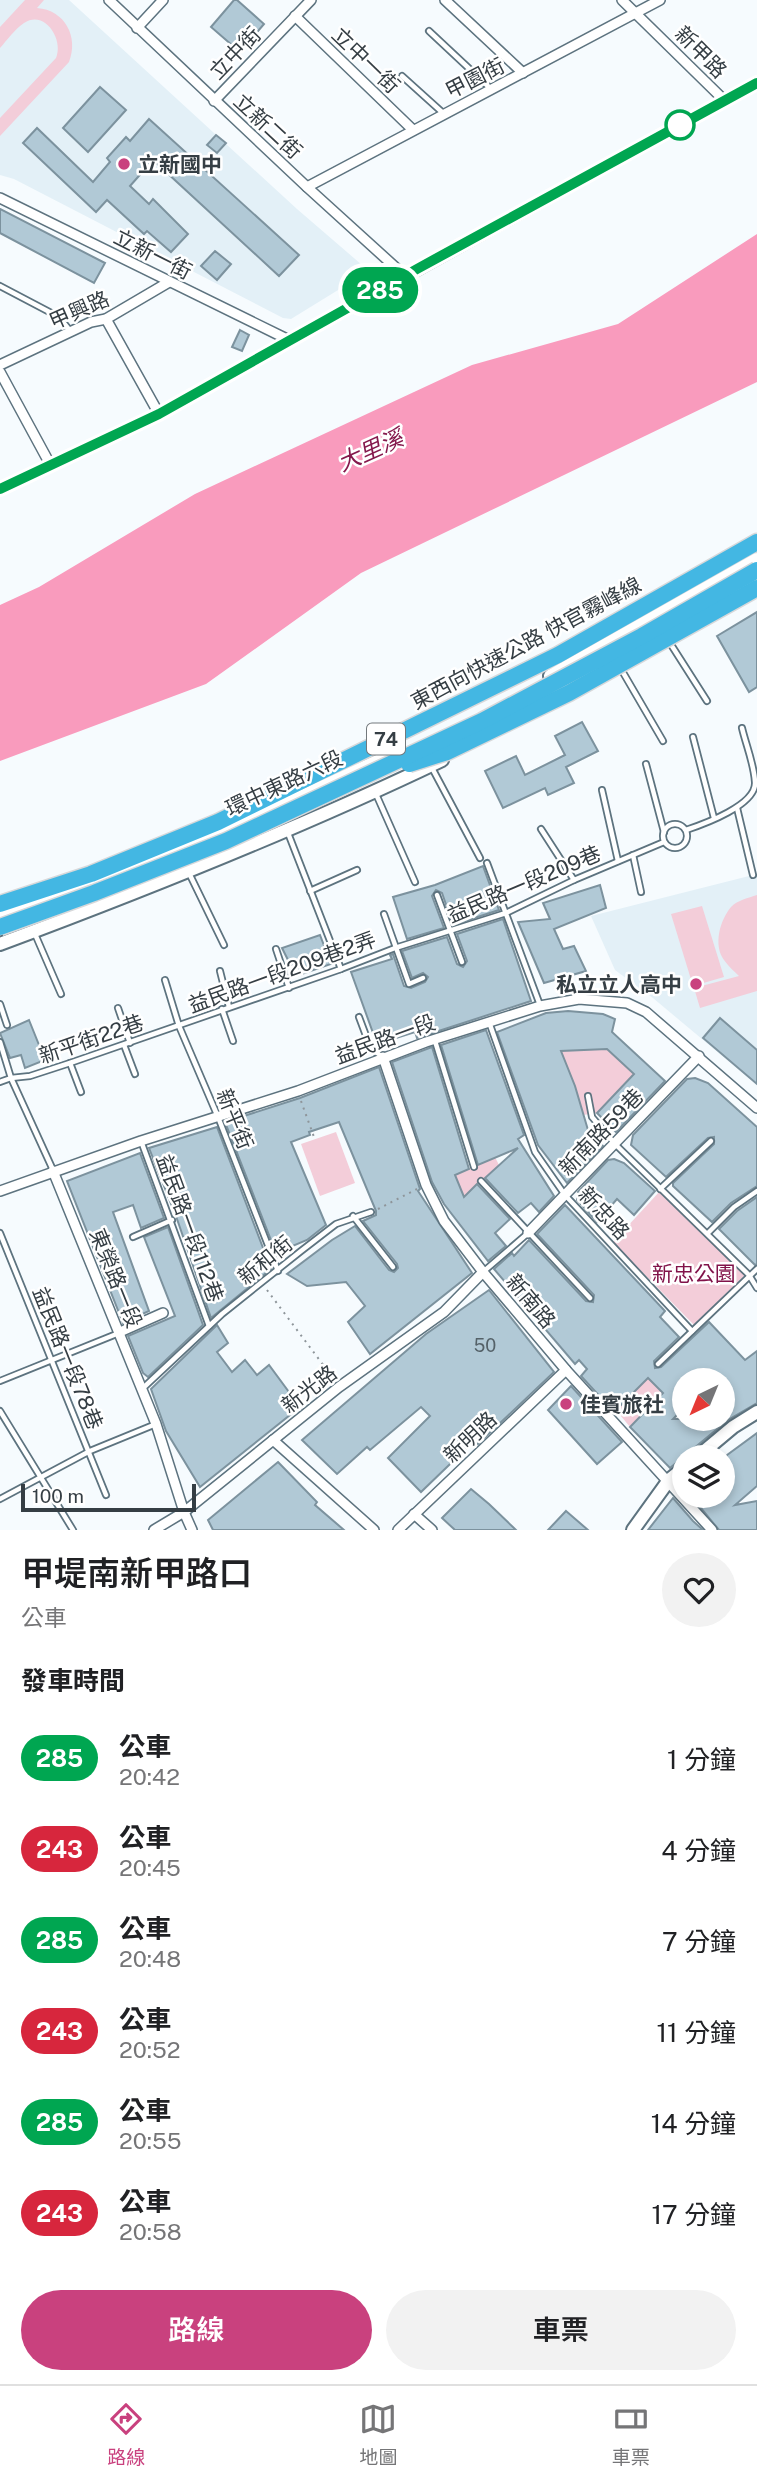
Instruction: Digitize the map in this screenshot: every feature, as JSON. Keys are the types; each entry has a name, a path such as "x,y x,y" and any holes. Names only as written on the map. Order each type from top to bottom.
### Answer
{"highway":[{"name":"東西向快速公路 快官霧峰線","path":"0,904 91,874 218,822 558,655 757,542"},
{"name":"74","path":"0,927 226,841 495,715 757,570"},
{"path":"383,766 412,763 447,752 569,693 757,587"}],"street":[{"name":"立新二街","path":"109,0 405,276"},
{"path":"138,28 163,0"},
{"name":"立中街","path":"214,100 311,0"},
{"path":"445,0 523,73"},
{"name":"新甲路","path":"622,0 724,101"},
{"name":"甲園街","path":"307,187 660,0"},
{"name":"立中一街","path":"295,16 413,130"},
{"path":"0,489 159,414 757,83"},
{"name":"立新一街","path":"0,198 291,341"},
{"name":"甲興路","path":"0,365 91,322 106,319 169,282"},
{"path":"106,319 159,414"},
{"path":"0,372 51,466"},
{"name":"環中東路六段","path":"0,915 91,885 223,833 479,715 636,630 757,559"},
{"name":"環中東路六段","path":"0,944 188,872 374,791 554,706 757,594"},
{"path":"540,682 554,706"},
{"name":"益民路一段","path":"0,1191 141,1141 298,1091 383,1057 488,1021 540,1006 579,999 627,1003 646,1012 757,1108"},
{"name":"新南路59巷","path":"528,1233 699,1056"},
{"name":"新南路","path":"383,1057 426,1185 444,1221 483,1272 566,1370 712,1530"},
{"name":"東榮路一段","path":"53,1171 156,1424 192,1530"},
{"name":"新光路","path":"154,1530 184,1512 340,1387 444,1312 483,1272"},
{"path":"120,1332 163,1312"},
{"name":"新明路","path":"398,1530 566,1370"},
{"path":"712,1445 757,1412"},
{"path":"273,1440 374,1530"},
{"path":"633,1530 672,1478"},
{"path":"414,1514 432,1530"}],"lane":[{"path":"429,31 491,90"},
{"path":"402,76 444,114"},
{"path":"0,286 59,317 71,332"},
{"path":"670,643 707,701"},
{"path":"621,669 663,741"},
{"path":"686,830 737,808 752,796 756,783 742,728"},
{"path":"693,737 714,818"},
{"path":"646,764 664,832 664,842 668,846 678,847 687,840 686,830"},
{"path":"430,765 480,858"},
{"path":"601,790 618,861"},
{"path":"374,791 415,882"},
{"path":"737,808 753,875"},
{"path":"664,832 676,824 686,830"},
{"path":"541,829 575,880"},
{"path":"287,831 341,969"},
{"name":"益民路一段209巷","path":"395,948 450,933 506,913 664,842"},
{"path":"633,855 641,892"},
{"path":"487,863 540,1006"},
{"path":"310,891 357,870"},
{"path":"188,872 224,945"},
{"path":"437,895 462,962"},
{"path":"384,914 409,984 423,978"},
{"path":"34,931 61,994"},
{"name":"益民路一段209巷2弄","path":"179,1026 395,948"},
{"path":"276,949 289,988"},
{"path":"220,971 229,1007"},
{"name":"新平街","path":"165,979 179,1026 278,1271"},
{"path":"0,1004 7,1025"},
{"path":"118,1008 135,1074"},
{"path":"222,1009 233,1041"},
{"path":"359,1017 370,1049 383,1057"},
{"name":"新忠路","path":"488,1021 536,1152 565,1195 692,1331"},
{"name":"新平街22巷","path":"0,1082 30,1076 179,1026"},
{"path":"435,1040 474,1167"},
{"name":"東榮路一段","path":"0,1042 11,1078 53,1171"},
{"path":"70,1063 80,1092"},
{"path":"588,1096 592,1117 615,1144 750,1275 757,1288"},
{"path":"660,1189 711,1140"},
{"name":"益民路一段112巷","path":"141,1141 209,1326"},
{"path":"481,1181 590,1298"},
{"path":"708,1233 734,1207 757,1191"},
{"name":"新和街","path":"142,1390 209,1326 336,1224 371,1212"},
{"path":"353,1216 393,1267"},
{"path":"133,1237 172,1220"},
{"name":"益民路一段78巷","path":"0,1233 106,1495"},
{"name":"新南路59巷","path":"483,1272 528,1233"},
{"path":"658,1364 757,1269"},
{"path":"0,1381 120,1332"},
{"path":"0,1411 73,1530"},
{"path":"0,1500 90,1451 156,1424"}],"path":[{"path":"298,1091 314,1137"},
{"path":"371,1212 426,1185"},
{"path":"262,1283 340,1387"}],"shaded area":[{"name":"立新國中","path":"0,0 69,0 297,209 369,271 291,319 283,318 14,179 0,175"},
{"name":"私立立人高中","path":"757,874 757,1085 653,998 615,970 591,916"}],"green space":[{"path":"25,0 44,0 37,8 47,10 62,19 71,34 72,53 69,62 0,136 0,118 56,58 58,51 55,35 39,20 24,23 0,48 0,27"},
{"path":"757,895 757,991 700,1008 694,988 739,976 721,954 719,933 731,907"},
{"path":"702,906 724,977 693,986 671,914"},
{"path":"607,1049 634,1074 597,1113 583,1115 561,1051"},
{"path":"336,1132 355,1183 320,1196 301,1144"},
{"path":"495,1157 499,1165 464,1197 455,1175"},
{"name":"新忠公園","path":"661,1190 747,1273 694,1325 613,1242"},
{"path":"648,1378 663,1393 630,1427 616,1410"}],"water":[{"name":"大里溪","path":"757,234 757,382 361,573 206,684 0,761 0,605 39,587 195,494 472,365 618,324"}],"building":[{"path":"234,0 264,24 240,52 211,27"},
{"path":"100,87 126,110 88,152 63,128"},
{"path":"149,119 299,255 279,276 153,160 130,186 149,204 153,199 188,234 171,252 147,231 144,234 107,200 96,212 23,143 37,128 93,182 110,162 107,158 126,137 130,141"},
{"path":"216,135 226,143 217,153 207,145"},
{"path":"0,209 105,263 94,283 0,233"},
{"path":"215,251 231,264 217,280 201,266"},
{"path":"240,330 249,335 242,351 232,347"},
{"path":"757,612 757,687 749,692 717,636"},
{"path":"582,722 598,751 566,767 574,783 548,795 545,788 503,808 485,771 516,756 525,775 565,755 555,736"},
{"path":"483,866 499,910 453,925 442,893 436,890 432,896 444,928 407,939 393,897 435,885"},
{"path":"600,885 606,908 554,929 563,949 574,946 586,971 544,983 518,922 550,919 543,903"},
{"path":"503,919 531,1001 417,1038 415,1032 377,1044 351,972 392,959 390,955 393,954 404,986 411,988 425,982 428,977 423,973 412,978 402,951 447,937 457,964 463,967 467,961 457,934"},
{"path":"320,935 331,964 296,976 282,948"},
{"path":"568,1011 603,1014 615,1019 612,1032 665,1081 616,1132 597,1113 634,1074 607,1049 561,1051 588,1130 603,1146 567,1183 538,1145 497,1032 546,1013"},
{"path":"720,1018 757,1050 757,1084 703,1038"},
{"path":"29,1020 45,1060 25,1068 21,1055 10,1058 0,1033"},
{"path":"486,1030 524,1135 518,1139 554,1196 539,1212 531,1203 518,1213 485,1178 518,1148 478,1165 441,1045"},
{"path":"432,1047 469,1169 455,1175 464,1197 477,1184 510,1219 495,1233 506,1246 488,1261 444,1204 432,1182 392,1062"},
{"path":"379,1067 420,1189 418,1191 472,1273 370,1354 348,1322 365,1306 346,1282 307,1286 287,1274 355,1226 389,1270 394,1272 398,1268 363,1221 376,1215 376,1211 339,1122 309,1132 310,1135 291,1142 326,1225 307,1240 276,1253 225,1122 300,1098"},
{"path":"695,1078 708,1083 757,1127 757,1186 731,1203 712,1222 673,1186 673,1183 714,1144 714,1137 708,1138 666,1177 631,1145 633,1135 687,1079"},
{"path":"217,1127 271,1269 211,1318 149,1148"},
{"path":"140,1153 164,1218 141,1228 133,1205 113,1212 149,1311 123,1323 67,1181"},
{"path":"608,1160 624,1163 655,1191 634,1215 617,1199 597,1222 577,1200 578,1192"},
{"path":"757,1197 755,1265 719,1229 737,1211"},
{"path":"565,1205 665,1311 660,1317 679,1337 654,1361 655,1368 661,1367 709,1322 745,1360 757,1351 757,1403 735,1416 735,1368 672,1368 672,1432 714,1432 698,1445 672,1445 670,1468 630,1427 663,1393 648,1378 614,1412 581,1376 587,1369 579,1360 575,1364 494,1269 512,1253 514,1256 529,1240 586,1301 593,1302 594,1295 537,1234"},
{"path":"168,1227 203,1325 148,1377 143,1373 128,1336 175,1316 144,1237"},
{"path":"489,1290 554,1372 478,1444 475,1440 421,1492 388,1458 430,1416 421,1407 370,1450 367,1447 337,1474 302,1440 426,1334"},
{"path":"217,1325 228,1343 217,1352 232,1372 245,1360 257,1375 269,1365 300,1407 200,1487 166,1431 151,1389"},
{"path":"571,1386 622,1442 597,1464 548,1410"},
{"path":"757,1433 757,1486 735,1505 735,1449"},
{"path":"278,1462 317,1502 315,1505 344,1530 213,1530 208,1520"},
{"path":"471,1489 516,1530 455,1530 442,1518"},
{"path":"672,1499 672,1508 682,1508 703,1530 648,1530"},
{"path":"757,1501 757,1530 719,1530 701,1508 735,1508 735,1505"},
{"path":"566,1511 588,1530 548,1530"}],"bus line":[{"name":"285","path":"0,489 159,414 757,83"}],"place":[{"name":"立新國中","path":"124,164"},
{"name":"私立立人高中","path":"696,984"},
{"name":"佳賓旅社","path":"566,1404"}]}
